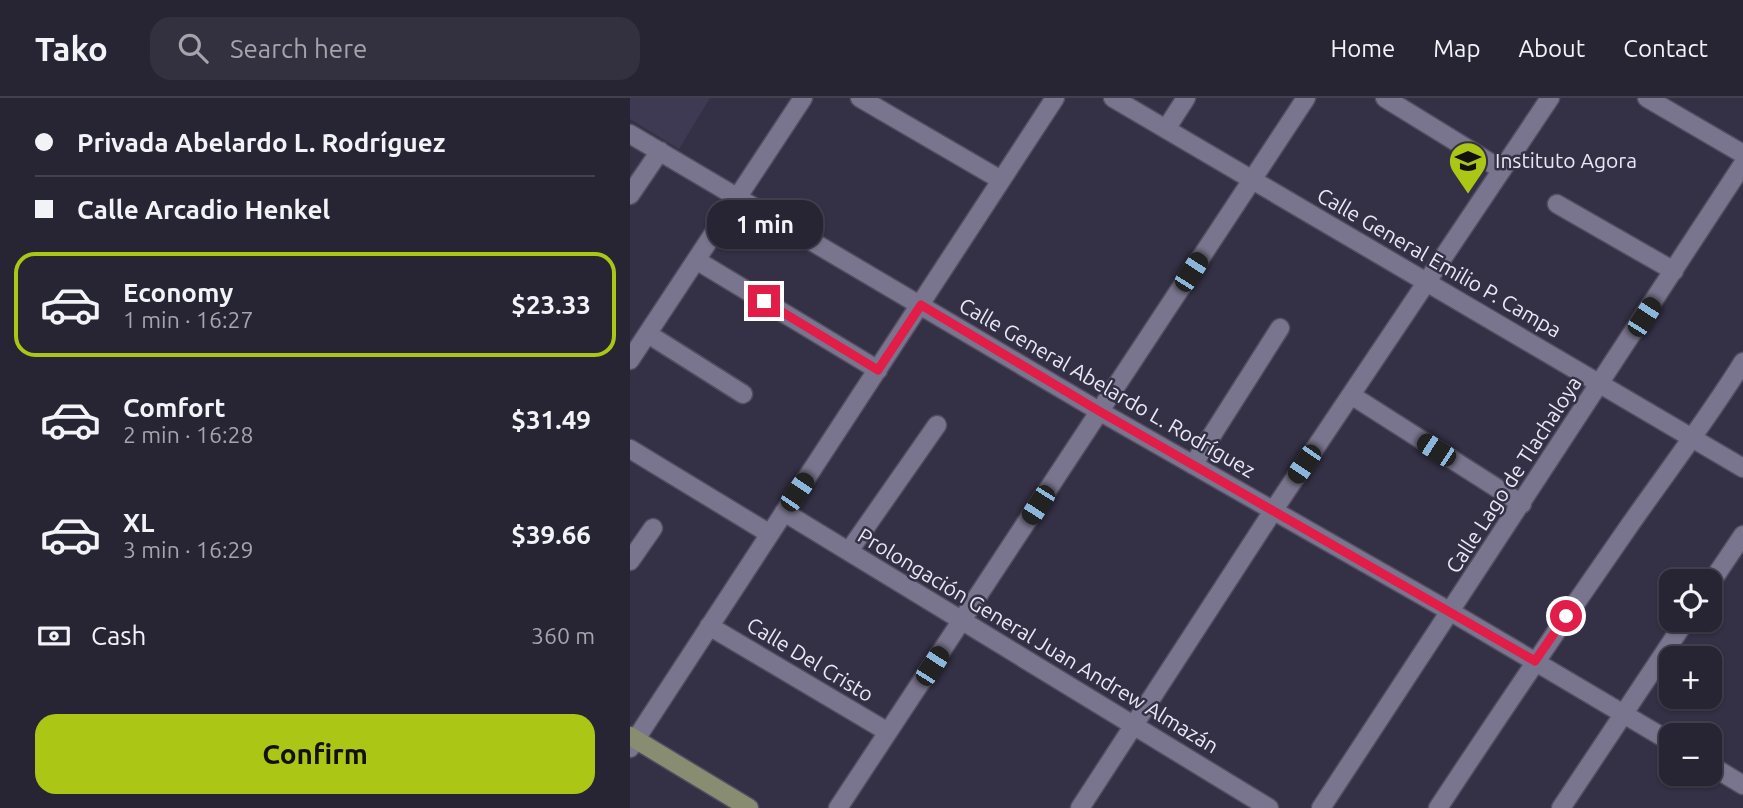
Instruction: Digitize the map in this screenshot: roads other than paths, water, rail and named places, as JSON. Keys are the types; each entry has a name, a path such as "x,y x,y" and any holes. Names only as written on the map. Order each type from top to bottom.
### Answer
{"main road":[{"path":"632,741 749,808"}],"street":[{"path":"630,360 803,98"},
{"path":"860,98 1002,180"},
{"path":"632,741 1055,98"},
{"name":"Calle General Emilio P. Campa","path":"1113,98 1743,468"},
{"path":"1166,129 1186,98"},
{"path":"838,808 1306,98"},
{"path":"1385,98 1502,170"},
{"path":"1080,808 1273,511 1550,98"},
{"path":"1656,100 1743,154"},
{"name":"Calle General Abelardo L. Rodríguez","path":"630,134 1099,411 1659,735"},
{"path":"630,195 660,151"},
{"name":"Calle Lago de Tlachaloya","path":"1321,808 1601,385 1743,164"},
{"path":"1558,204 1674,271"},
{"path":"696,260 878,370"},
{"path":"1194,465 1280,328"},
{"path":"648,334 743,394"},
{"path":"1438,808 1535,661 1743,362"},
{"path":"1351,395 1522,504"},
{"path":"849,551 937,425"},
{"path":"630,449 770,534"},
{"name":"Prolongación General Juan Andrew Almazán","path":"784,512 1269,808"},
{"path":"630,561 653,528"},
{"path":"1720,569 1743,534"},
{"name":"Calle Del Cristo","path":"709,626 888,732"},
{"path":"1561,808 1678,632"},
{"path":"1722,772 1743,785"}],"place":[{"name":"Instituto Agora","path":"1468,195"}]}
